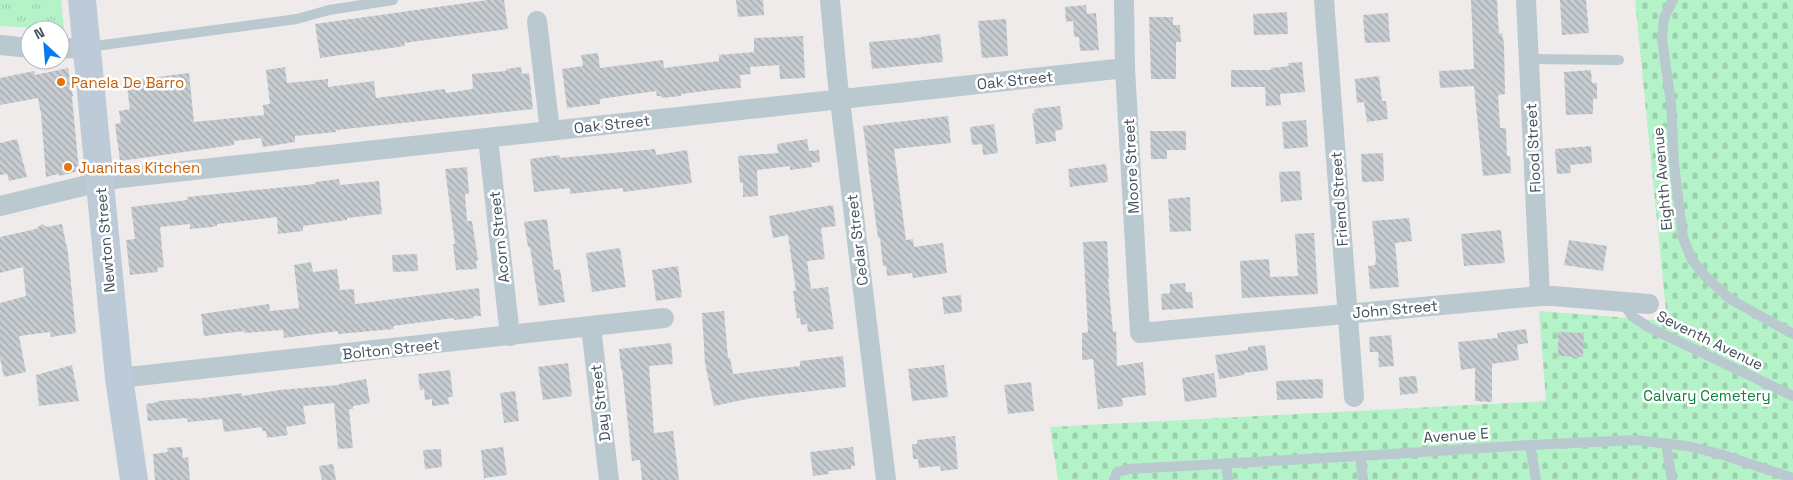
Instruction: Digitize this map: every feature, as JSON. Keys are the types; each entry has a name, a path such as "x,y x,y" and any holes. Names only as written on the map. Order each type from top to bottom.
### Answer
{"main road":[{"name":"Newton Street","path":"82,0 118,378 134,480"}],"street":[{"name":"Cedar Street","path":"830,0 839,99 886,480"},
{"name":"Moore Street","path":"1124,0 1125,68 1140,333"},
{"name":"Friend Street","path":"1324,0 1354,397"},
{"name":"Flood Street","path":"1526,0 1540,296"},
{"path":"537,21 550,131"},
{"path":"0,45 20,47"},
{"path":"70,49 87,48"},
{"name":"Oak Street","path":"0,206 100,182 1125,68"},
{"name":"Acorn Street","path":"488,138 510,336"},
{"name":"John Street","path":"1140,333 1540,296 1649,304"},
{"name":"Bolton Street","path":"118,378 664,318"},
{"name":"Day Street","path":"591,327 609,480"}],"lane":[{"path":"87,48 298,19 329,10 393,0"},
{"name":"Eighth Avenue","path":"1673,0 1664,18 1662,39 1671,103 1674,164 1683,238 1692,260 1706,277 1730,299 1793,334"},
{"path":"1529,59 1619,60"},
{"name":"Seventh Avenue","path":"1622,302 1632,316 1650,328 1793,396"},
{"name":"Avenue E","path":"1115,476 1129,469 1636,440 1687,446 1720,454 1793,478"},
{"path":"1666,443 1672,480"},
{"path":"1530,445 1536,480"},
{"path":"1360,456 1363,480"},
{"path":"1226,463 1228,480"}],"green space":[{"path":"0,0 61,0 63,20 20,20 20,27 0,26"},
{"name":"Calvary Cemetery","path":"1635,0 1793,0 1793,480 1058,480 1050,427 1546,401 1539,311 1667,321"}],"building":[{"path":"488,0 504,0 508,29 404,43 405,46 320,58 315,24"},
{"path":"736,0 763,0 764,15 738,17"},
{"path":"1471,0 1497,0 1499,34 1502,33 1504,44 1505,94 1498,95 1500,128 1506,128 1507,156 1510,156 1511,173 1483,176 1474,86 1440,88 1439,71 1474,69"},
{"path":"1560,0 1586,0 1589,33 1562,35"},
{"path":"1086,5 1087,14 1096,13 1099,50 1080,51 1079,37 1074,37 1073,21 1066,22 1065,7"},
{"path":"1287,12 1288,34 1254,35 1253,14"},
{"path":"1388,13 1390,42 1365,43 1363,15"},
{"path":"1149,17 1173,17 1173,25 1180,25 1181,42 1176,42 1176,79 1151,79"},
{"path":"1006,19 1008,56 982,58 978,21"},
{"path":"940,34 943,62 872,69 869,42"},
{"path":"803,36 805,78 780,79 779,65 750,67 751,74 740,75 741,88 681,94 681,96 662,98 657,96 656,91 600,99 600,104 567,108 562,69 583,66 581,55 598,53 600,68 663,60 664,68 719,61 719,55 754,52 754,38"},
{"path":"1302,62 1305,92 1280,94 1281,105 1266,106 1265,87 1231,87 1231,70 1271,70 1271,68 1289,66 1288,63"},
{"path":"285,67 287,83 328,79 328,87 374,81 376,98 445,89 446,93 473,89 472,74 506,71 506,69 521,67 522,74 529,73 533,109 336,130 336,132 295,136 295,142 263,147 261,138 234,141 234,145 120,161 115,124 121,123 119,111 130,109 126,81 189,73 194,122 264,115 263,105 270,104 266,70"},
{"path":"68,70 73,96 79,171 46,177 38,98 0,105 0,78 34,71 35,75"},
{"path":"1591,70 1592,83 1597,83 1597,99 1593,99 1593,114 1566,115 1564,72"},
{"path":"1379,76 1382,101 1386,101 1388,119 1367,122 1364,102 1357,103 1355,79"},
{"path":"1060,106 1063,129 1055,131 1056,141 1036,144 1032,113 1035,113 1034,109"},
{"path":"948,116 951,143 894,149 906,240 913,239 914,247 943,243 947,273 913,278 912,273 887,276 886,266 883,266 880,238 878,238 863,126"},
{"path":"1306,120 1308,147 1284,149 1282,122"},
{"path":"994,124 998,153 983,155 982,144 972,145 970,127"},
{"path":"1150,131 1186,131 1186,150 1167,150 1167,159 1151,159"},
{"path":"17,139 27,177 9,181 7,174 0,175 0,143"},
{"path":"807,139 809,151 819,150 820,162 811,163 812,167 790,170 790,166 757,170 758,196 743,197 743,183 740,183 738,156 778,153 777,144"},
{"path":"1591,146 1592,163 1570,165 1571,173 1557,174 1555,149"},
{"path":"655,149 656,155 687,150 692,183 623,192 623,188 570,194 570,188 534,192 530,159 559,155 560,158"},
{"path":"1383,153 1384,181 1362,182 1361,154"},
{"path":"1106,164 1108,182 1070,187 1068,169"},
{"path":"467,167 469,194 465,194 467,221 472,221 478,260 476,261 477,269 456,270 453,244 455,244 445,169"},
{"path":"1300,171 1302,200 1281,202 1279,172"},
{"path":"339,179 340,185 379,181 382,214 303,226 303,231 278,234 277,217 190,229 190,224 160,227 164,267 157,268 158,272 130,275 126,240 135,239 131,207 187,200 187,197 315,184 315,182"},
{"path":"1190,197 1191,231 1170,232 1168,199"},
{"path":"833,205 836,226 821,228 825,259 807,261 811,289 828,287 834,329 808,332 807,324 801,325 800,318 797,318 793,291 796,291 788,235 773,238 769,216"},
{"path":"1409,218 1412,241 1395,243 1399,287 1370,289 1368,266 1375,265 1376,259 1372,221"},
{"path":"547,219 554,270 560,269 565,302 539,306 530,247 528,247 524,222"},
{"path":"42,224 47,227 62,224 68,253 76,333 51,337 50,332 19,336 26,372 4,377 0,358 0,303 26,296 23,267 0,273 0,237 36,229"},
{"path":"1501,230 1505,263 1464,266 1461,234"},
{"path":"1314,233 1318,294 1242,298 1240,261 1269,259 1270,277 1298,276 1295,234"},
{"path":"1569,240 1607,246 1603,271 1564,265"},
{"path":"1107,241 1108,279 1113,332 1116,331 1117,366 1143,362 1146,395 1122,398 1123,406 1098,409 1093,359 1082,360 1082,333 1088,332 1083,242"},
{"path":"620,248 626,287 592,292 586,253"},
{"path":"417,254 418,271 393,272 392,255"},
{"path":"311,262 313,272 337,269 340,290 354,289 355,304 479,288 481,316 393,326 394,329 338,334 338,331 284,338 283,330 244,333 244,331 204,336 201,314 269,304 270,311 299,308 294,265"},
{"path":"678,266 682,297 656,301 652,270"},
{"path":"1185,283 1186,292 1192,292 1193,308 1162,310 1161,294 1170,293 1170,284"},
{"path":"961,295 962,312 944,314 942,297"},
{"path":"724,311 728,358 730,358 733,374 800,366 800,361 843,356 846,387 752,398 714,406 705,363 702,313"},
{"path":"1526,329 1528,343 1517,345 1519,360 1492,364 1492,402 1475,401 1475,368 1461,370 1458,342 1498,338 1497,333"},
{"path":"1558,332 1584,333 1583,357 1558,356"},
{"path":"1391,335 1394,366 1379,367 1378,352 1370,352 1369,337"},
{"path":"671,343 673,364 649,366 654,433 673,431 679,480 642,480 640,460 632,461 619,349"},
{"path":"1265,345 1268,370 1219,379 1215,355 1248,350 1248,347"},
{"path":"568,363 572,396 543,400 538,367"},
{"path":"72,365 79,401 39,406 36,375"},
{"path":"944,365 948,397 912,401 908,369"},
{"path":"450,370 453,397 448,397 449,404 432,406 432,399 425,400 424,389 420,390 418,374"},
{"path":"1214,373 1217,397 1185,402 1182,378"},
{"path":"1416,376 1418,393 1400,395 1399,377"},
{"path":"366,379 370,403 353,406 353,409 349,409 353,448 338,449 334,403 303,406 306,424 286,427 288,435 267,438 266,431 262,431 262,427 224,432 222,419 188,422 187,418 148,421 146,404 158,401 196,399 242,393 242,396 280,390 339,385"},
{"path":"1323,379 1323,398 1277,400 1276,381"},
{"path":"1031,382 1034,411 1008,414 1004,385"},
{"path":"515,391 519,421 504,423 500,393"},
{"path":"955,436 958,469 941,471 940,466 919,468 918,459 913,459 912,444 917,444 917,440"},
{"path":"182,447 183,458 188,457 190,480 155,480 153,454 168,452 167,448"},
{"path":"503,447 507,475 484,478 481,450"},
{"path":"853,447 855,466 851,466 851,469 829,471 829,474 813,476 810,452"},
{"path":"441,449 442,467 425,469 423,450"},
{"path":"333,464 336,480 322,480 319,466"}],"place":[{"name":"Panela De Barro","path":"61,82"},
{"name":"Juanitas Kitchen","path":"68,167"}]}
